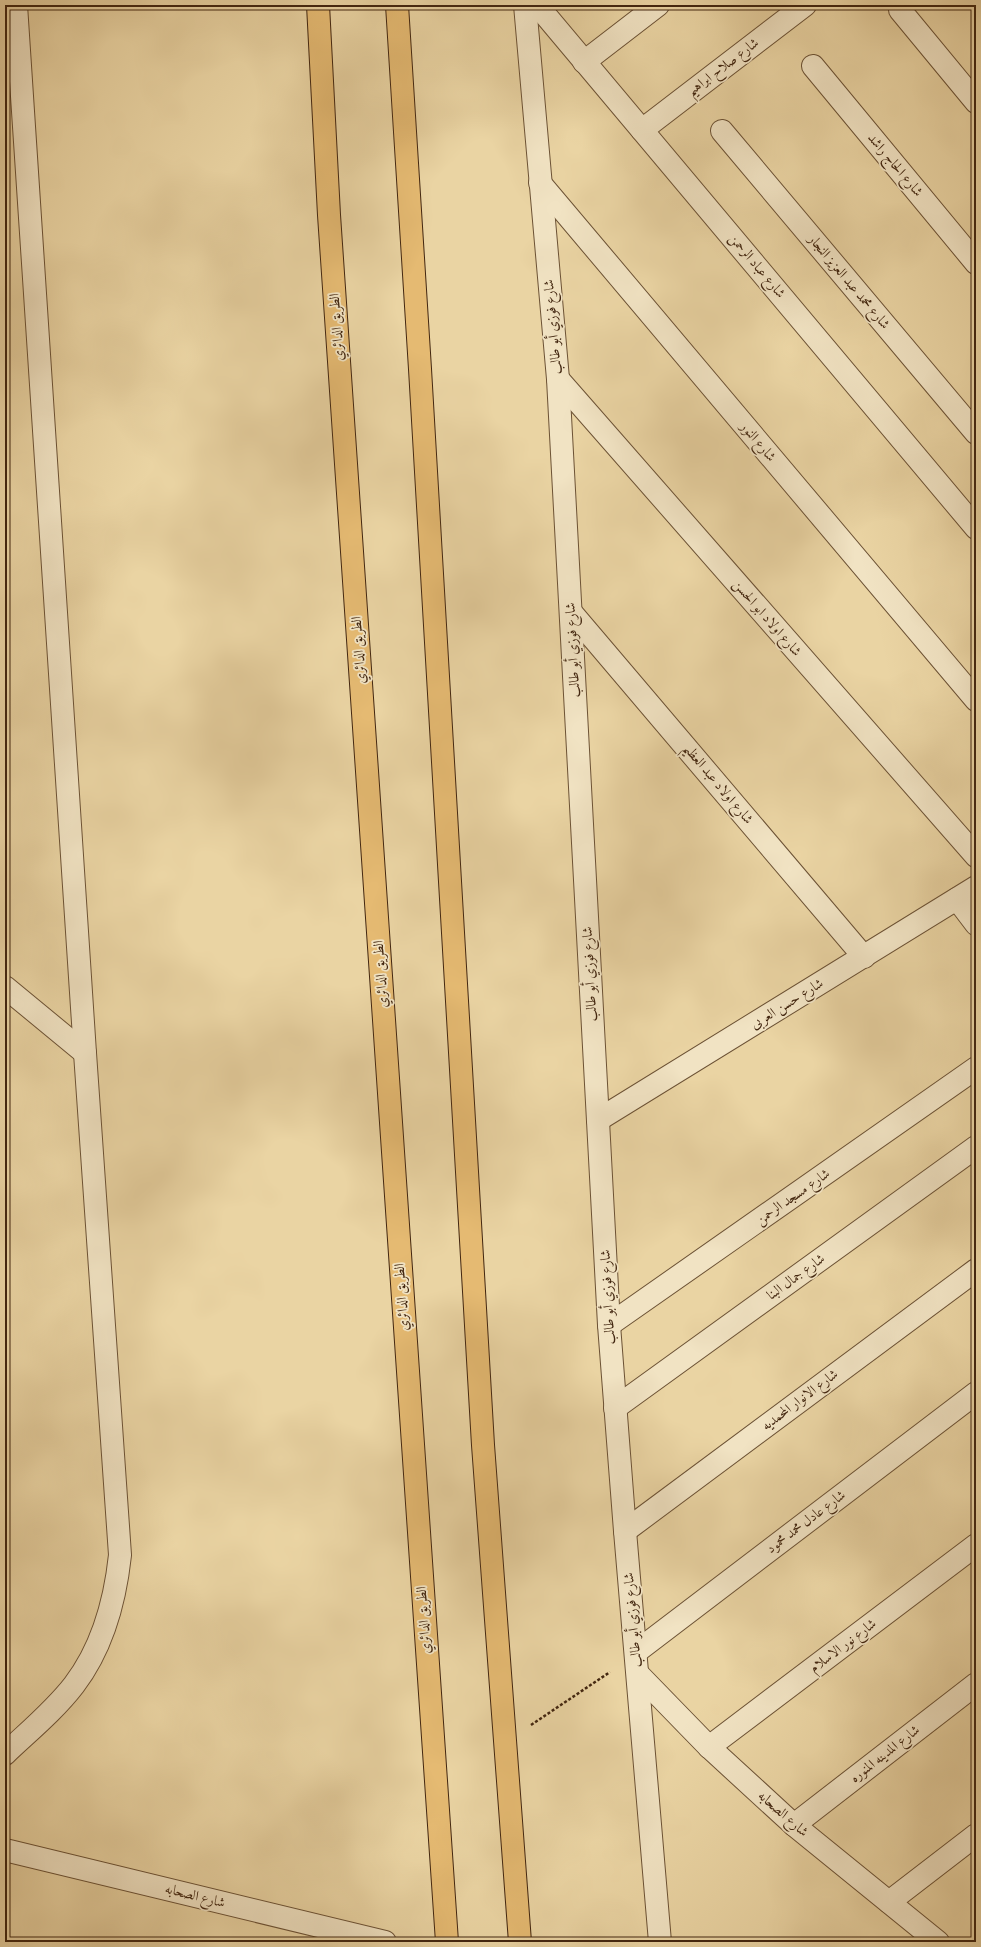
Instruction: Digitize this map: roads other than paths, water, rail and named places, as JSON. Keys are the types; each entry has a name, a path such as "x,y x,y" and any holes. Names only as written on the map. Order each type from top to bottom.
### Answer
{"highway":[{"name":"الطريق الدائري","path":"318,5 329,216 437,1817 447,1942"},
{"path":"397,5 420,369 483,1446 520,1942"}],"street":[{"path":"5,1754 56,1705 78,1680 101,1638 111,1611 117,1583 120,1555 85,1052 16,5"},
{"name":"شارع فوزي أبو طالب","path":"525,5 558,379 609,1325 660,1942"},
{"name":"شارع عباد الرحمن","path":"537,5 976,528"},
{"path":"584,62 658,5"},
{"name":"شارع صلاح ابراهيم","path":"642,130 805,5"},
{"path":"900,10 976,102"},
{"name":"شارع الحاج راشد","path":"814,66 976,263"},
{"name":"شارع محمد عبد العزيز النجار","path":"722,131 976,434"},
{"name":"شارع النور","path":"540,183 976,700"},
{"name":"شارع اولاد ابو الحسن","path":"558,379 976,856"},
{"name":"شارع اولاد عبد العظيم","path":"571,612 864,957"},
{"name":"شارع حسن العربى","path":"598,1120 976,887"},
{"path":"956,899 976,924"},
{"path":"5,987 85,1052"},
{"name":"شارع مسجد الرحمن","path":"609,1325 976,1068"},
{"name":"شارع جمال البنا","path":"615,1408 976,1147"},
{"name":"شارع الانوار المحمديه","path":"625,1531 976,1270"},
{"name":"شارع عادل محمد محمود","path":"636,1652 976,1393"},
{"name":"شارع نور الاسلام","path":"709,1747 976,1545"},
{"name":"شارع الصحابه","path":"638,1674 709,1747 794,1825 938,1942"},
{"name":"شارع المدينه المنوره","path":"794,1825 976,1684"},
{"path":"889,1902 976,1835"},
{"name":"شارع الصحابه","path":"5,1850 327,1935 385,1942"}]}
